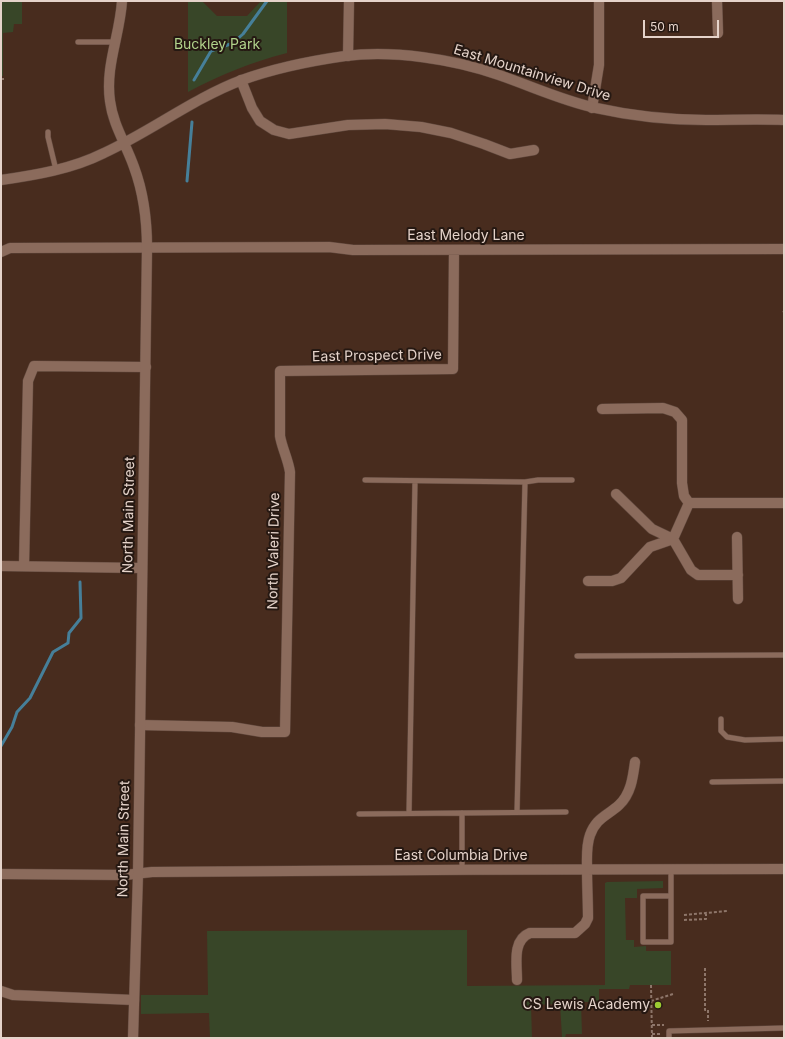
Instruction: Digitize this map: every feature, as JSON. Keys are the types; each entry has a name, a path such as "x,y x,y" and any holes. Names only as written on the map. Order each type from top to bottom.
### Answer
{"street":[{"name":"North Main Street","path":"122,1 121,15 110,69 109,87 112,112 123,143 134,166 145,206 147,248 138,874 133,1038"},
{"path":"348,56 349,1"},
{"path":"592,108 599,65 599,1"},
{"path":"717,1 718,33"},
{"name":"East Mountainview Drive","path":"1,180 56,170 103,154 206,97 241,80 281,68 348,56 388,55 425,58 459,64 497,74 560,98 592,108 624,114 658,118 704,120 784,120"},
{"path":"241,80 252,108 260,121 274,130 289,134 348,125 385,124 421,127 451,133 510,154 534,150"},
{"name":"East Melody Lane","path":"1,252 10,248 329,247 353,250 784,249"},
{"name":"East Prospect Drive","path":"280,371 453,369 454,250"},
{"path":"24,566 28,381 34,366 146,367"},
{"name":"North Valeri Drive","path":"140,725 232,727 262,732 284,732 290,472 288,460 281,445 280,436 280,371"},
{"path":"602,408 663,408 675,412 682,420 682,483 684,496 689,503"},
{"path":"616,494 652,529 674,539 691,570 698,575 738,575"},
{"path":"689,503 784,503"},
{"path":"588,581 617,580 621,578 650,547 674,539 689,503"},
{"path":"737,537 738,599"},
{"path":"1,566 142,568"},
{"path":"517,980 518,943 525,935 530,933 575,933 585,924 588,918 588,848 590,835 596,823 605,814 620,805 626,796 631,785 635,762"},
{"name":"East Columbia Drive","path":"1,874 138,874 365,869 462,871 784,869"},
{"path":"1,991 13,995 134,1000"}],"lane":[{"path":"78,42 115,42"},
{"path":"48,132 56,170"},
{"path":"365,480 525,482 538,480 572,480"},
{"path":"409,813 415,481"},
{"path":"517,812 525,482"},
{"path":"577,656 784,655"},
{"path":"720,719 721,731 727,737 745,740 784,739"},
{"path":"712,782 784,781"},
{"path":"359,814 566,812"},
{"path":"462,813 462,871"},
{"path":"671,870 671,896 671,942 643,942 643,896 671,896"},
{"path":"668,1036 669,1031 784,1028"}],"path":[{"path":"684,915 727,912"},
{"path":"684,920 706,919 706,914"},
{"path":"705,968 705,1010 708,1010 708,1021"},
{"path":"651,985 652,1038"},
{"path":"651,1001 674,994"},
{"path":"652,1026 666,1026"},
{"path":"652,1034 668,1036"}],"green space":[{"path":"1,1 22,1 22,24 14,24 13,32 3,33 3,76 1,76"},
{"name":"Buckley Park","path":"188,1 202,1 217,16 247,16 261,1 287,1 287,53 261,60 212,80 188,92"},
{"path":"663,881 663,888 637,889 637,898 625,898 626,940 634,940 634,947 646,946 646,951 671,951 671,985 630,985 629,989 599,989 599,1002 581,1002 582,1034 566,1034 565,1038 550,1038 562,1037 560,1004 531,1005 532,1038 210,1038 209,1013 141,1014 141,995 208,995 207,931 467,930 467,986 605,985 605,883"}],"waterway":[{"path":"194,80 211,51 233,43 243,34 267,1"},
{"path":"187,181 192,122"},
{"path":"1,746 12,727 17,712 30,698 53,652 68,643 69,633 81,618 80,582"}],"place":[{"name":"CS Lewis Academy","path":"658,1005"}]}
